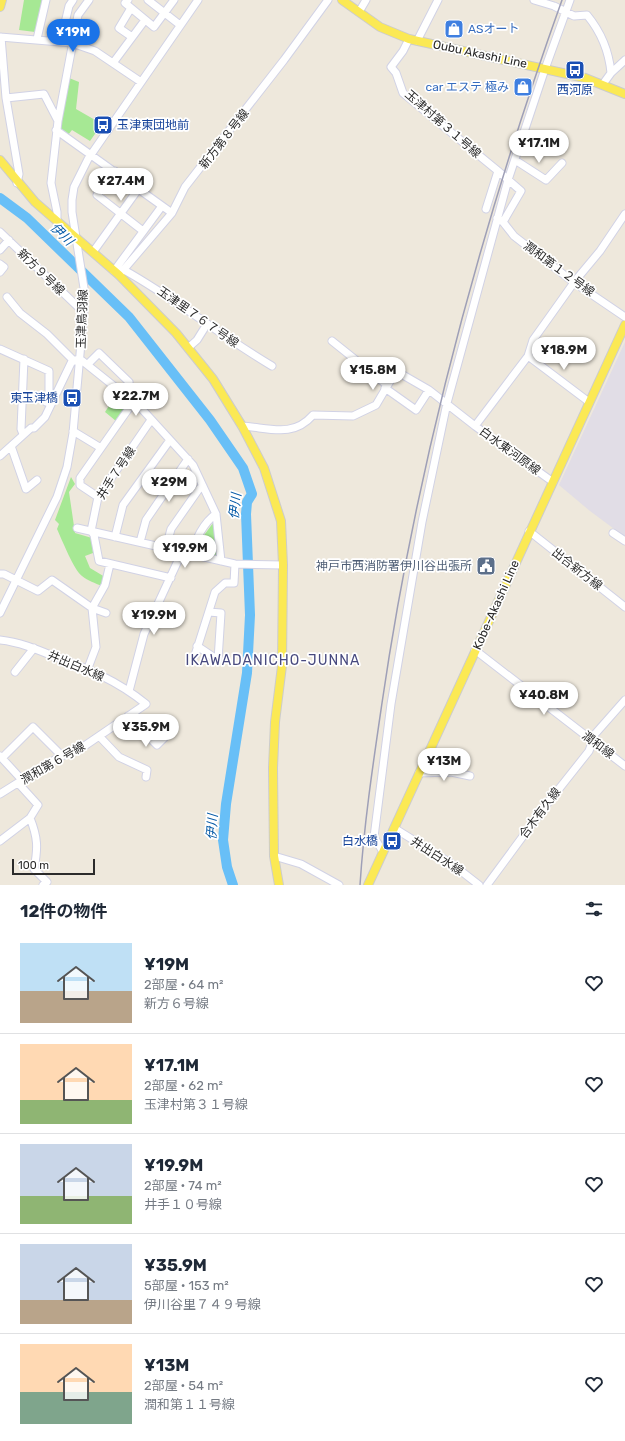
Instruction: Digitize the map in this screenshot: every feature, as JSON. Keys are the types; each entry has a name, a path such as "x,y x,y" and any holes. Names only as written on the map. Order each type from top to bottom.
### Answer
{"main road":[{"path":"0,7 2,0"},
{"name":"Oubu Akashi Line","path":"342,0 380,27 413,40 545,69 604,84 625,94"},
{"path":"0,160 35,202 93,252 119,272 188,348 213,378 242,426 264,468 277,504 281,521 282,666 274,742 274,856 279,885"},
{"name":"Kobe-Akashi Line","path":"368,885 529,531 625,325"}],"street":[{"path":"37,39 46,0"},
{"path":"73,0 69,6 64,27 75,30"},
{"path":"57,220 57,212 51,183 56,130 78,15 89,0"},
{"path":"128,0 125,3 154,27 174,0"},
{"path":"148,0 180,25"},
{"name":"玉津鳥羽線","path":"0,613 57,497 67,467 73,431 77,360 84,310 77,238 72,212 74,187 91,154 198,0"},
{"name":"新方第８号線","path":"119,272 172,213 185,187 284,60 328,0"},
{"path":"359,12 366,0"},
{"path":"413,40 438,0"},
{"path":"534,0 554,6 565,13 574,16 587,15 594,23 603,39 611,73"},
{"path":"383,852 374,837 391,704 422,522 447,403 500,220 508,180 570,0"},
{"path":"131,8 120,28 132,37"},
{"path":"113,63 145,20"},
{"path":"17,182 18,168 6,98 0,37 72,43 95,51 141,82"},
{"name":"玉津村第３１号線","path":"413,40 391,67 396,73 404,93 498,171"},
{"path":"604,84 611,73 625,60"},
{"path":"6,98 44,94 58,121"},
{"path":"56,130 172,213"},
{"path":"515,160 546,180 562,163"},
{"path":"115,171 97,195 142,230"},
{"path":"486,209 498,171 521,191 500,220"},
{"path":"93,252 139,188"},
{"path":"119,272 142,230 162,206"},
{"name":"白水東河原線","path":"553,482 475,426 528,356 533,340 575,281 600,251 625,214"},
{"name":"潤和第１２号線","path":"500,220 514,236 572,281 575,281 625,317"},
{"name":"新方９号線","path":"0,232 77,306 84,310"},
{"path":"0,250 9,240"},
{"path":"0,264 4,268 0,272"},
{"name":"玉津里７６７号線","path":"119,272 162,291 208,324 272,366"},
{"path":"7,297 20,313 77,360 88,364 134,401 193,465 216,514 221,561"},
{"path":"188,348 197,340 208,324"},
{"path":"332,341 386,387 416,410 429,390"},
{"path":"0,349 49,371 49,395 41,415 31,428"},
{"path":"88,364 99,353 129,382 122,391"},
{"path":"528,356 589,402"},
{"path":"23,434 21,429 24,359"},
{"path":"0,455 23,434 31,428 34,428 45,417 72,361 77,360"},
{"path":"242,426 288,431 302,425 313,415 353,416 376,405 396,371 429,390 475,426"},
{"path":"98,497 80,485 80,478 134,401"},
{"name":"井手７号線","path":"91,531 98,497 152,420"},
{"path":"73,431 101,448"},
{"path":"115,536 123,505 170,440"},
{"path":"11,446 26,489 37,480"},
{"path":"140,542 146,520 188,459"},
{"path":"166,548 171,529 199,489 203,486"},
{"path":"191,554 195,542 211,517 216,514"},
{"path":"77,528 235,564 281,565"},
{"path":"91,531 94,535 99,561 170,578"},
{"name":"出合新方線","path":"529,531 625,607"},
{"path":"613,533 625,541"},
{"path":"129,690 144,634 182,552"},
{"path":"88,668 96,647 92,608 105,585 110,564"},
{"path":"195,655 215,592 225,583 234,582 235,564"},
{"path":"0,574 4,574 38,591 52,580 92,608 106,613"},
{"path":"197,646 218,660 221,614 209,612"},
{"name":"井出白水線","path":"0,640 14,642 34,648 88,668 129,690 146,704"},
{"path":"16,672 34,648"},
{"name":"潤和線","path":"475,650 625,766"},
{"name":"合木有久線","path":"487,885 543,809 589,751 595,734 625,700"},
{"name":"潤和第６号線","path":"0,794 62,756 80,749 146,704"},
{"path":"128,716 157,745 168,734"},
{"path":"0,841 30,818 38,805 1,757 33,727 62,756"},
{"path":"99,736 119,757 147,770 146,777"},
{"path":"419,773 451,772 470,776"},
{"path":"30,818 36,832 38,848 34,869 47,882 43,885"},
{"name":"井出白水線","path":"394,828 452,864 479,885"},
{"path":"274,856 301,864 339,885"}],"shaded area":[{"path":"625,342 625,537 590,511 559,485"}],"green space":[{"path":"24,0 43,0 35,32 19,30"},
{"path":"69,78 79,82 76,109 102,124 90,141 72,130 68,135 59,128"},
{"path":"118,392 130,402 116,421 105,412"},
{"path":"71,477 75,484 69,492 75,533 92,538 93,553 85,556 90,568 105,577 102,586 82,576 75,568 57,529 59,524 55,520"},
{"path":"213,523 218,555 217,557 197,551 202,538"}],"waterway":[{"name":"伊川","path":"0,198 27,218 129,317 210,420 243,468 252,494 247,502 246,514 250,615 247,673 226,804 223,840 227,867 233,885"}],"railway":[{"path":"360,885 372,771 396,613 413,524 433,435 454,347 478,260 532,86 562,0"}],"place":[{"name":"ASオート","path":"454,29"},
{"name":"西河原","path":"575,70"},
{"name":"car エステ 極み","path":"523,87"},
{"name":"玉津東団地前","path":"103,125"},
{"name":"東玉津橋","path":"72,398"},
{"name":"神戸市西消防署伊川谷出張所","path":"486,566"},
{"name":"白水橋","path":"392,841"}],"district":[{"name":"IKAWADANICHO-JUNNA","path":"273,660"}]}
